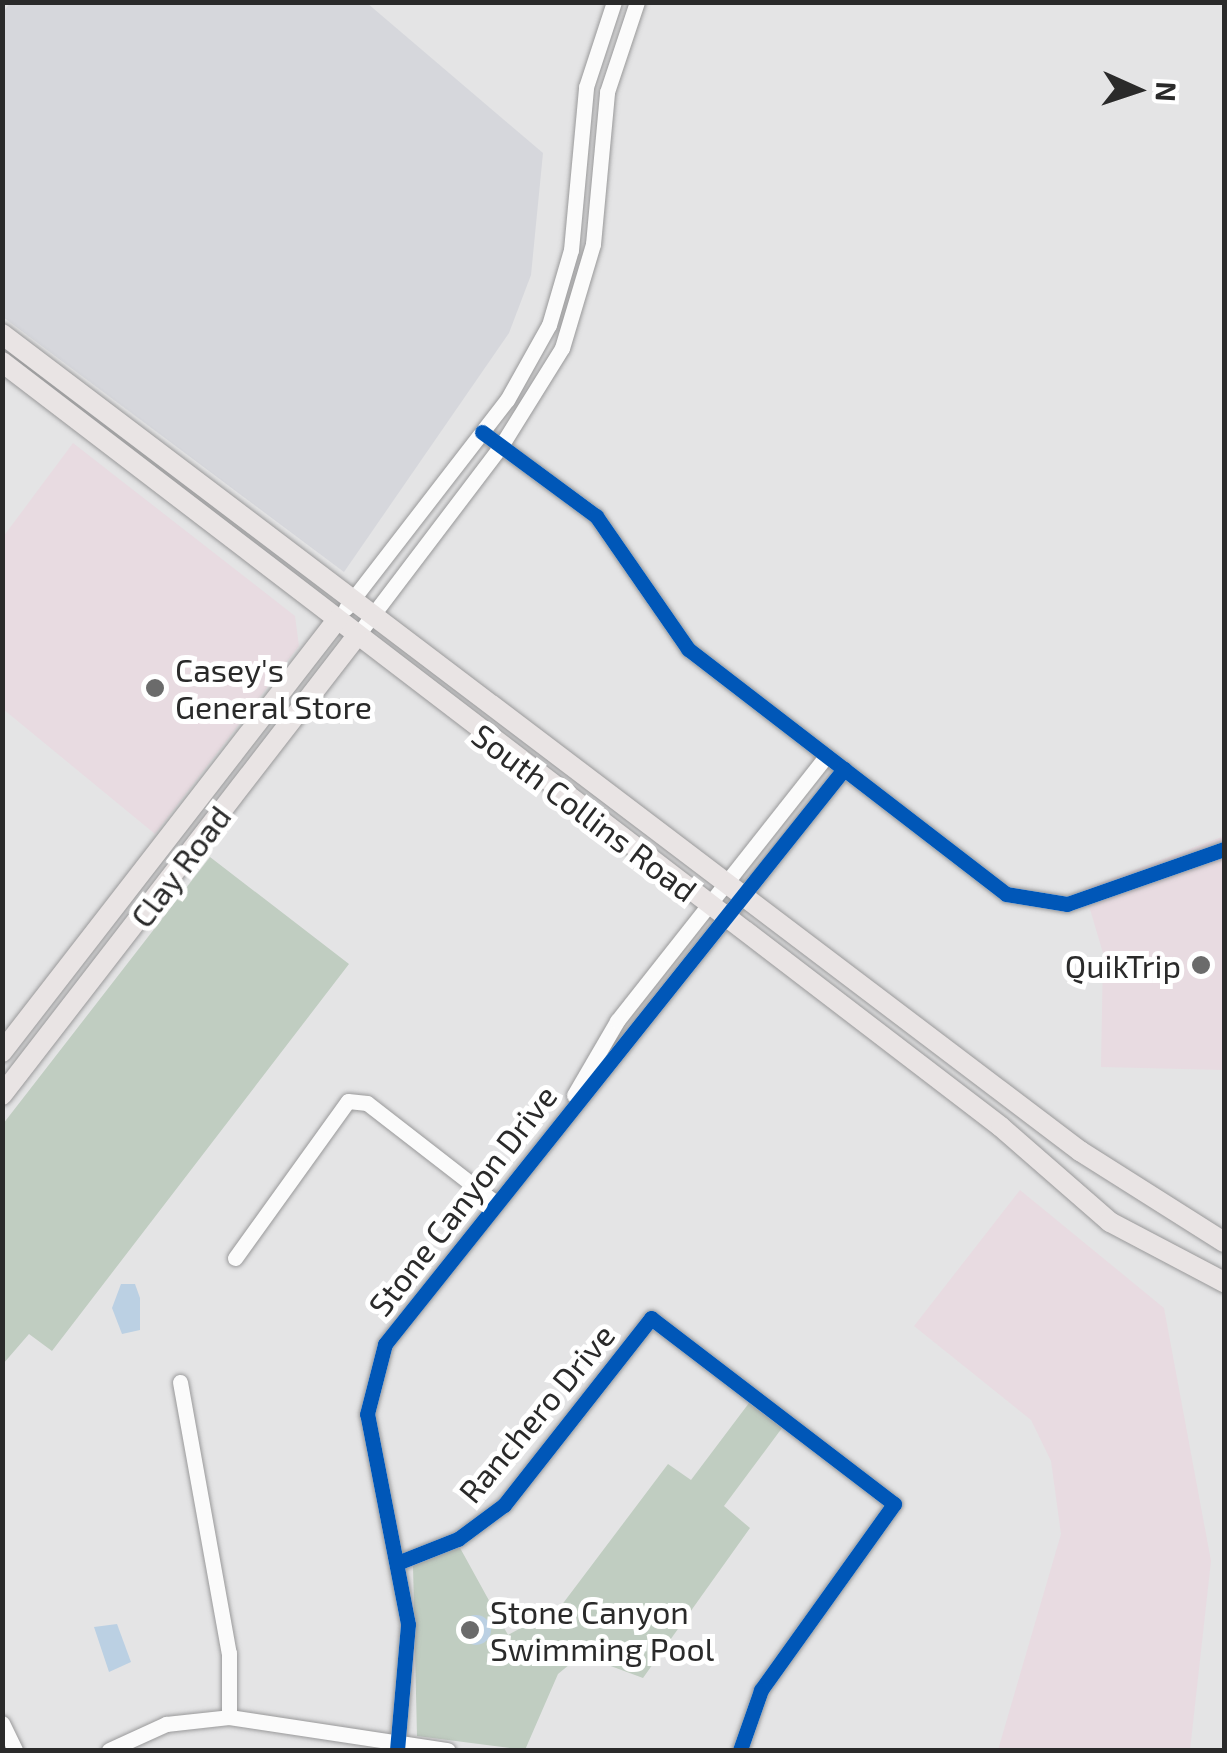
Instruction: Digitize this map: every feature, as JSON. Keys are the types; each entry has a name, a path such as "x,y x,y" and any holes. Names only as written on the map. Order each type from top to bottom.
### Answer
{"main road":[{"name":"South Collins Road","path":"2,334 104,427 356,636 1001,1127 1110,1222 1224,1282"},
{"name":"South Collins Road","path":"2,362 104,427 351,601 1020,1105 1224,1242"},
{"name":"Clay Road","path":"2,1052 337,620"},
{"name":"Clay Road","path":"2,1095 356,636"},
{"path":"1001,1127 1020,1105"}],"street":[{"path":"337,620 482,432 554,310 578,178 586,87 614,2"},
{"path":"356,636 501,446 572,323 599,180 607,92 637,2"},
{"path":"578,178 599,180"},
{"path":"482,432 596,516 688,649 1006,894 1033,904 1068,904 1224,850"},
{"name":"Stone Canyon Drive","path":"573,1098 638,994 826,756"},
{"name":"Stone Canyon Drive","path":"398,1746 410,1648 397,1563 368,1445 373,1380 398,1324 573,1098 656,1007 844,768"},
{"path":"638,994 656,1007"},
{"path":"235,1258 348,1101 366,1103 492,1200"},
{"name":"Ranchero Drive","path":"397,1563 458,1539 504,1505 651,1318 894,1504 761,1690 740,1750"},
{"path":"180,1382 229,1653 230,1717"},
{"path":"109,1750 166,1724 230,1717 398,1746 448,1750"},
{"path":"2,1723 15,1750"}],"shaded area":[{"path":"10,3 367,3 543,153 531,275 509,333 344,572 3,317 2,14"},
{"path":"73,443 295,616 299,646 155,834 3,709 3,537"},
{"path":"1224,836 1224,1070 1101,1067 1103,953 1084,889"},
{"path":"1020,1190 1164,1308 1211,1561 1190,1750 998,1750 1061,1534 1051,1461 1031,1420 914,1326"}],"green space":[{"path":"210,857 349,964 52,1351 29,1334 3,1364 3,1124"},
{"path":"749,1403 782,1428 724,1506 750,1528 643,1678 581,1655 558,1674 525,1750 417,1736 413,1566 459,1546 508,1635 561,1606 668,1464 691,1480"}],"water":[{"path":"121,1284 135,1284 140,1298 140,1330 122,1334 112,1308"},
{"path":"476,1615 487,1619 491,1630 487,1641 476,1645 465,1641 461,1630 465,1619"},
{"path":"117,1624 131,1662 109,1672 94,1627"}],"cycle path":[{"path":"482,432 596,516 688,649 1006,894 1067,904 1224,849"},
{"path":"397,1750 408,1624 367,1414 385,1344 844,769"},
{"path":"397,1563 458,1539 504,1505 651,1318 894,1504 761,1690 740,1750"}],"place":[{"name":"Casey's General Store","path":"155,688"},
{"name":"QuikTrip","path":"1201,965"},
{"name":"Stone Canyon Swimming Pool","path":"470,1630"}]}
